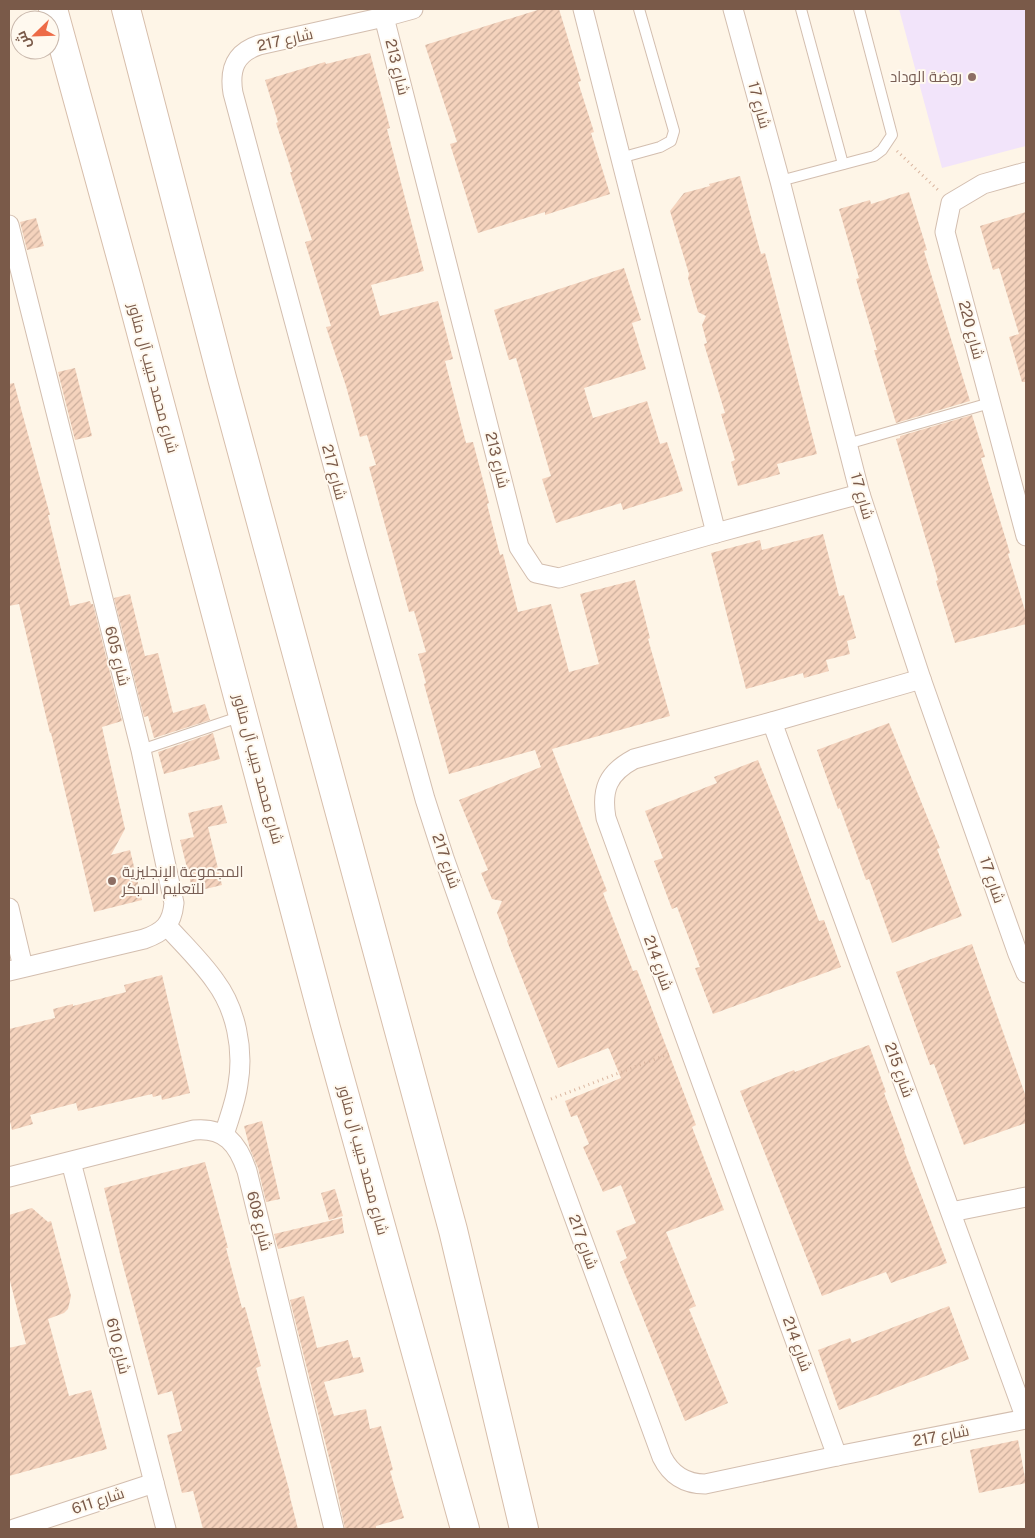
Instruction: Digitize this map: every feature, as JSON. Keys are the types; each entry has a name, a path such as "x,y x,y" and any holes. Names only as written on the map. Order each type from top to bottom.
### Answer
{"main road":[{"name":"شارع محمد حبيب آل مناور","path":"53,9 324,1019 465,1529"},
{"path":"126,9 225,388 453,1230 524,1529"}],"street":[{"name":"شارع 217","path":"413,9 250,48 242,53 233,68 232,84 358,558 425,799 464,916 662,1457 672,1472 687,1482 705,1484 1026,1419"},
{"path":"583,9 716,533"},
{"name":"شارع 17","path":"733,9 780,181 860,494 921,679 1026,973"},
{"name":"شارع 213","path":"384,17 519,547 536,573 559,578 860,494"},
{"path":"951,203 983,184 1026,172"},
{"name":"شارع 220","path":"951,203 945,232 1026,536"},
{"name":"شارع 605","path":"9,225 141,750 174,903 173,914 167,926"},
{"name":"شارع 214","path":"838,1456 688,1046 606,818 603,803 605,789 612,776 621,766 634,759 921,679"},
{"name":"شارع 215","path":"772,722 1026,1419"},
{"path":"9,908 16,969 144,940 154,936 167,926 217,982 235,1024 240,1064 239,1082 224,1136 210,1130 194,1130 9,1177"},
{"name":"شارع 608","path":"224,1136 240,1152 247,1171 334,1529"},
{"name":"شارع 610","path":"71,1162 166,1529"},
{"path":"951,1212 1026,1197"},
{"name":"شارع 611","path":"14,1529 154,1483"}],"lane":[{"path":"620,158 671,142 674,131 640,9"},
{"path":"801,9 843,164"},
{"path":"780,181 874,156 882,150 892,134 859,9"},
{"path":"847,444 990,402"},
{"path":"141,750 243,716"}],"path":[{"path":"888,142 951,203"},
{"path":"534,1105 688,1046"}],"shaded area":[{"name":"روضة الوداد","path":"899,9 1026,9 1026,146 942,168"}],"building":[{"path":"541,9 559,9 581,81 578,82 594,132 591,133 610,194 545,215 545,212 478,233 450,144 457,142 425,45"},
{"path":"370,53 390,128 387,129 424,271 371,285 380,316 438,301 453,359 445,361 466,443 473,442 500,555 503,554 518,612 551,604 569,672 599,664 580,594 635,580 650,638 648,639 670,716 552,749 607,891 603,893 633,971 637,970 696,1125 692,1127 724,1210 666,1232 696,1306 689,1309 728,1403 685,1421 620,1262 627,1258 616,1231 636,1223 621,1185 603,1192 583,1147 589,1144 577,1115 571,1117 565,1101 621,1078 608,1048 558,1068 497,913 502,901 492,899 481,873 488,870 459,800 541,767 535,750 449,774 424,684 426,683 418,654 426,652 414,611 409,612 369,467 376,465 367,435 360,437 346,386 326,327 331,326 305,242 312,240 290,172 292,172 276,123 278,122 265,80 325,62 326,64"},
{"path":"740,176 761,254 765,253 817,454 777,464 780,474 738,486 731,462 735,460 721,414 725,413 704,344 707,343 702,325 706,316 698,312 670,211 684,193"},
{"path":"909,192 927,250 924,251 970,401 896,423 874,350 877,350 856,279 859,278 839,209 870,200 871,204"},
{"path":"1026,212 1026,382 1022,382 1009,337 1019,334 999,268 993,270 980,226"},
{"path":"36,218 44,246 27,250 20,222"},
{"path":"624,268 641,320 632,323 646,369 584,388 593,418 647,401 660,444 667,442 683,491 623,510 621,503 556,523 542,479 551,476 516,358 509,360 494,310"},
{"path":"75,368 92,436 75,440 58,372"},
{"path":"14,383 50,515 48,515 70,606 90,601 93,604 122,721 102,727 125,829 111,855 130,850 142,900 94,912 19,604 9,606 9,384"},
{"path":"972,415 985,457 981,458 1010,553 1008,554 1026,614 1026,624 955,643 896,439 900,438 900,436"},
{"path":"823,534 839,596 844,595 856,638 847,641 850,654 826,660 829,671 804,678 803,673 746,689 711,553 760,540 762,550"},
{"path":"130,594 145,656 158,653 173,713 205,704 210,720 154,738 148,716 144,717 114,598"},
{"path":"889,723 940,848 937,849 962,916 892,943 869,879 866,880 840,808 838,809 817,750"},
{"path":"213,733 220,759 164,774 158,752"},
{"path":"758,760 819,921 824,920 841,967 713,1014 695,968 700,967 677,907 672,909 654,861 663,858 645,811 717,783 714,777"},
{"path":"222,805 227,823 208,827 222,885 193,892 180,840 194,837 188,813"},
{"path":"972,944 1026,1097 1026,1123 964,1145 934,1064 930,1065 896,972"},
{"path":"162,975 190,1093 162,1100 161,1095 153,1097 152,1094 78,1111 76,1103 30,1115 33,1124 12,1130 9,1117 9,1029 55,1018 53,1009 73,1004 73,1006 126,992 124,985"},
{"path":"869,1045 904,1150 947,1263 891,1283 886,1272 822,1296 740,1091 794,1070 795,1072"},
{"path":"262,1121 280,1199 266,1202 258,1168 250,1149 244,1126"},
{"path":"205,1162 242,1308 245,1307 261,1366 256,1368 298,1529 203,1529 193,1491 182,1493 167,1435 182,1431 172,1391 158,1395 121,1258 104,1188"},
{"path":"335,1189 343,1216 329,1220 321,1193"},
{"path":"32,1208 48,1222 51,1221 71,1296 68,1309 64,1313 48,1319 69,1396 91,1390 107,1449 9,1476 9,1348 26,1344 9,1277 9,1215"},
{"path":"342,1218 344,1233 278,1249 274,1234"},
{"path":"304,1296 317,1348 348,1340 353,1358 360,1357 364,1372 324,1382 334,1416 366,1409 370,1429 381,1426 393,1470 390,1471 404,1518 376,1526 376,1529 345,1529 290,1300"},
{"path":"949,1306 969,1359 839,1410 818,1350 850,1338 852,1343"},
{"path":"1018,1440 1026,1483 979,1493 970,1450"}],"place":[{"name":"روضة الوداد","path":"972,77"},
{"name":"المجموعة الإنجليزية للتعليم المبكر","path":"112,881"}]}
